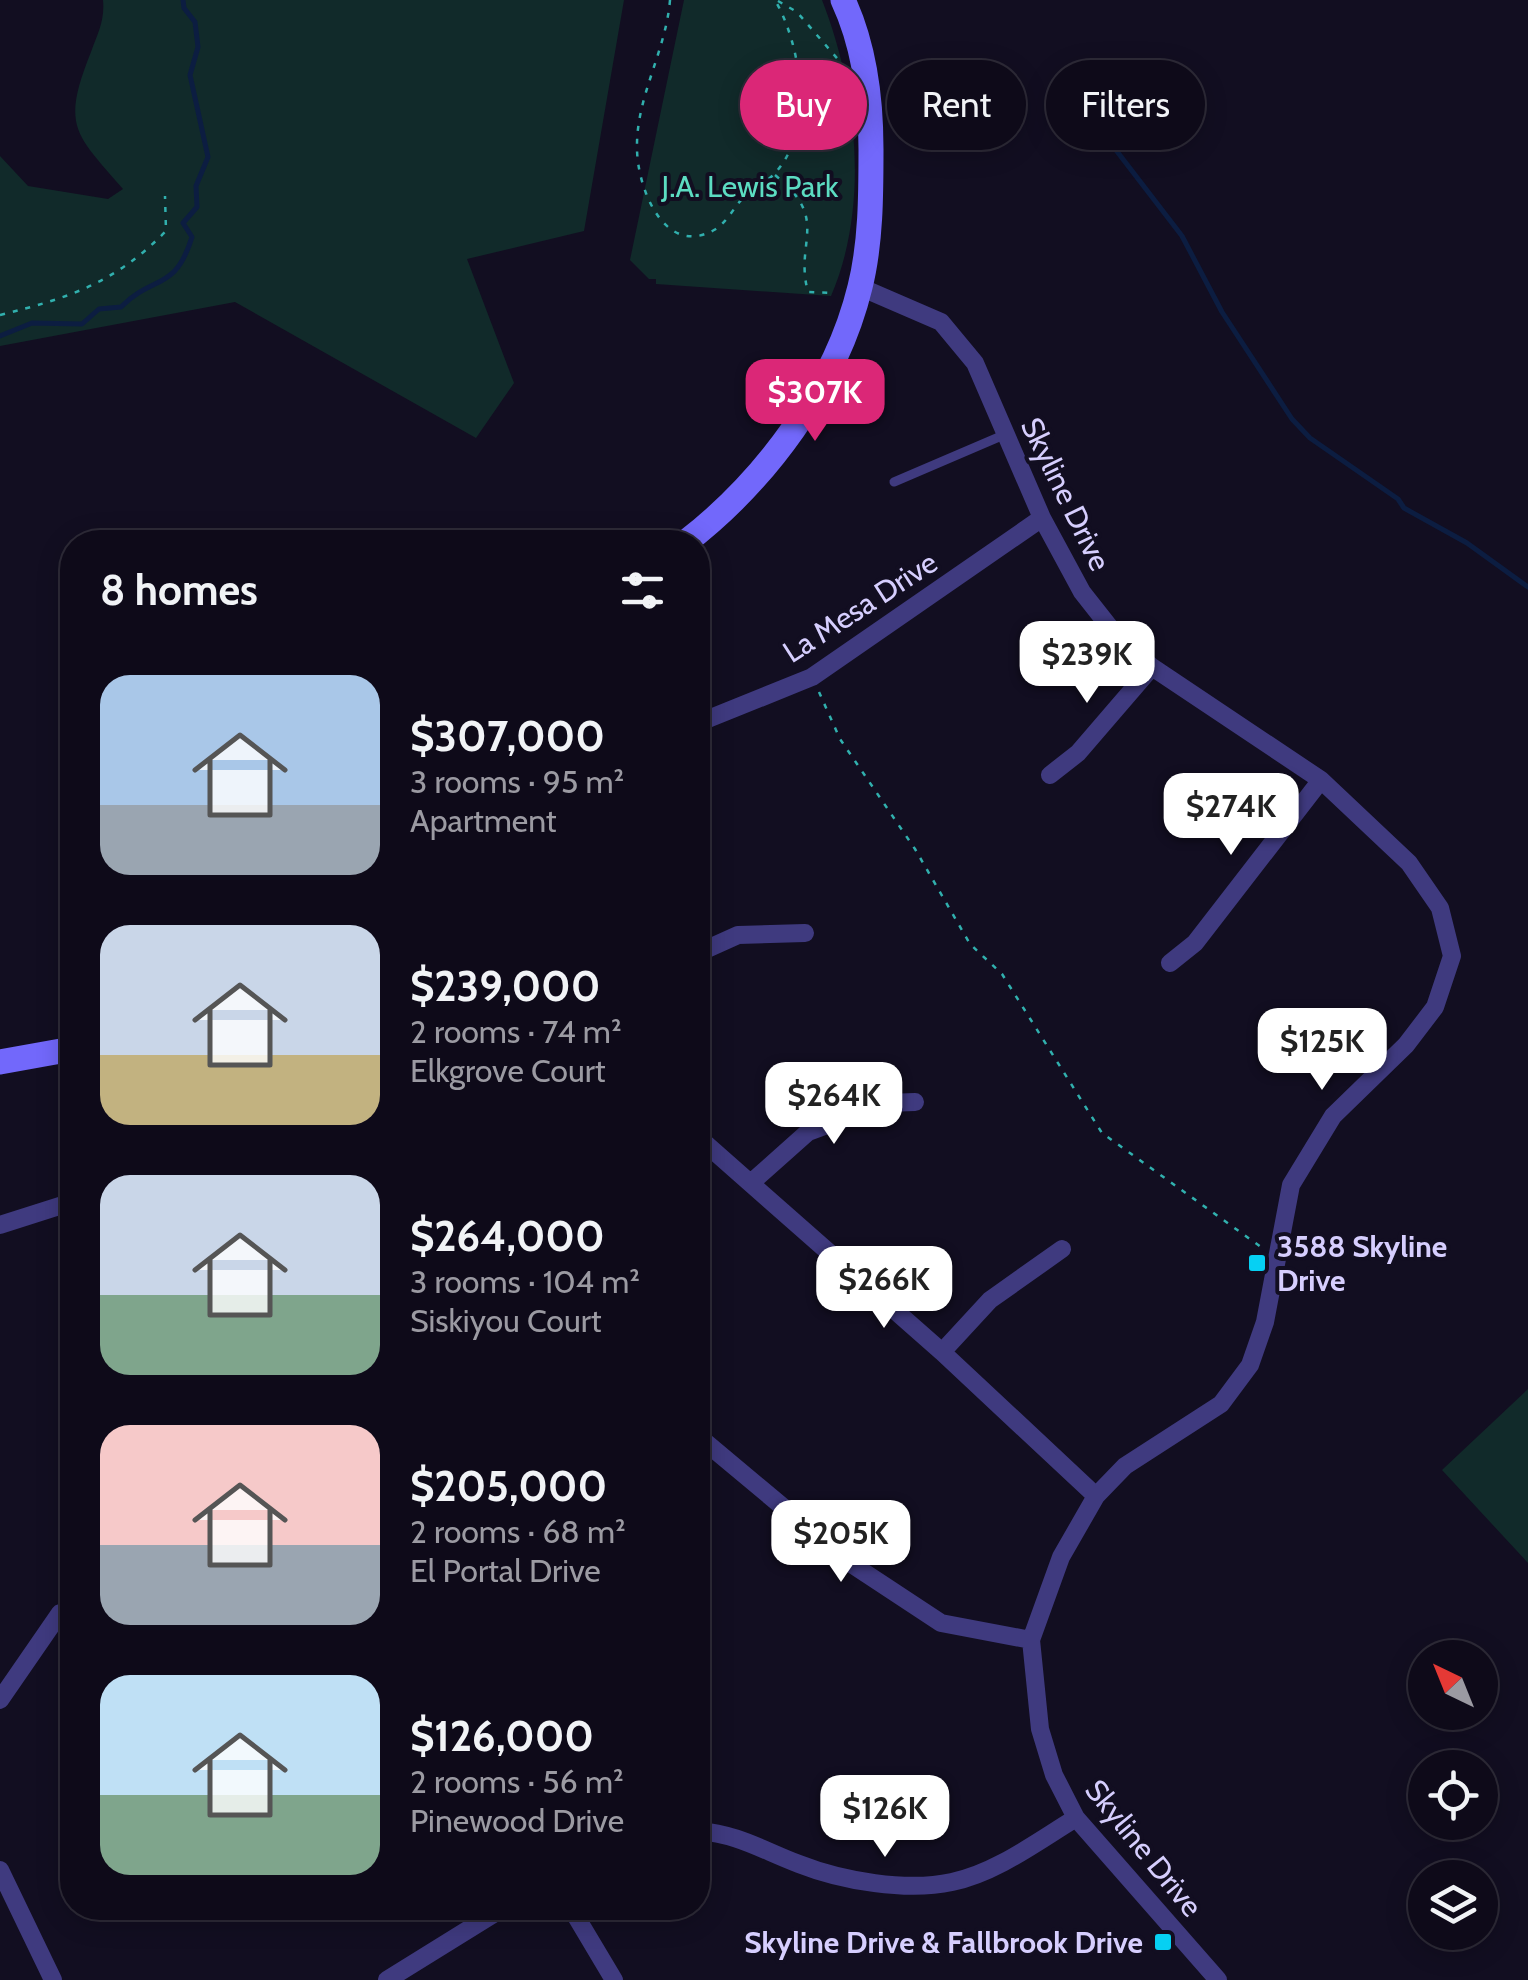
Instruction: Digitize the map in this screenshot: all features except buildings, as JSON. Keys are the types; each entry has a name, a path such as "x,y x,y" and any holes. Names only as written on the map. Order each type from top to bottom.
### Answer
{"main road":[{"path":"843,0 862,60"},
{"path":"702,530 756,477 788,435 840,340 860,286 872,197 871,99 867,82"},
{"path":"0,1062 60,1051"}],"street":[{"name":"Skyline Drive","path":"860,286 941,322 976,363 1042,518 1082,592 1119,639 1152,667 1320,780 1409,863 1440,908 1452,956 1435,1008 1406,1045 1333,1116 1291,1185 1265,1322 1250,1364 1221,1404 1124,1466 1096,1496 1061,1557 1031,1640 1040,1729 1054,1775 1076,1818 1212,1973"},
{"name":"La Mesa Drive","path":"710,717 812,677 1042,518"},
{"path":"1050,776 1078,752 1152,667"},
{"path":"1170,963 1195,943 1320,780"},
{"path":"710,947 738,935 805,933"},
{"path":"753,1182 808,1132 886,1103 915,1102"},
{"path":"710,1147 942,1352 1096,1496"},
{"path":"0,1225 60,1206"},
{"path":"942,1352 990,1300 1062,1250"},
{"path":"710,1450 850,1563 941,1623 1031,1640"},
{"path":"0,1700 60,1614"},
{"path":"710,1831 730,1833 803,1866 877,1884 952,1882 996,1864 1076,1818"},
{"path":"0,1870 53,1980"},
{"path":"387,1980 484,1920"},
{"path":"578,1920 614,1980"},
{"path":"1191,1980 1212,1973"}],"lane":[{"path":"894,482 1006,434"}],"path":[{"path":"670,0 664,38 645,95 637,147 640,172 660,222 679,234 696,236 715,230 744,197 774,174 793,133 800,94 797,53 776,0"},
{"path":"776,0 797,12 836,60"},
{"path":"774,174 790,187 806,210 808,292 823,295 860,286"},
{"path":"0,315 69,298 108,279 144,254 166,231 165,196"},
{"path":"812,677 840,739 915,849 970,944 1002,974 1102,1133 1276,1257"}],"green space":[{"path":"103,0 624,0 584,231 467,259 514,383 476,438 235,302 0,346 0,156 28,186 108,199 123,189 84,141 75,114 82,77 102,20"},
{"name":"J.A. Lewis Park","path":"684,0 822,0 841,60 740,60 740,150 854,150 851,224 831,296 656,284 656,279 649,279 630,260"},
{"path":"1528,1389 1528,1563 1442,1470"}],"waterway":[{"path":"0,336 32,323 82,324 99,309 121,307 171,275 185,254 192,237 183,223 197,207 196,186 208,157 190,75 198,47 195,22 183,0"},
{"path":"1116,150 1182,236 1222,312 1292,419 1310,438 1398,499 1404,508 1467,543 1528,587"}],"place":[{"name":"3588 Skyline Drive","path":"1257,1263"},
{"name":"Skyline Drive & Fallbrook Drive","path":"1163,1942"}]}
